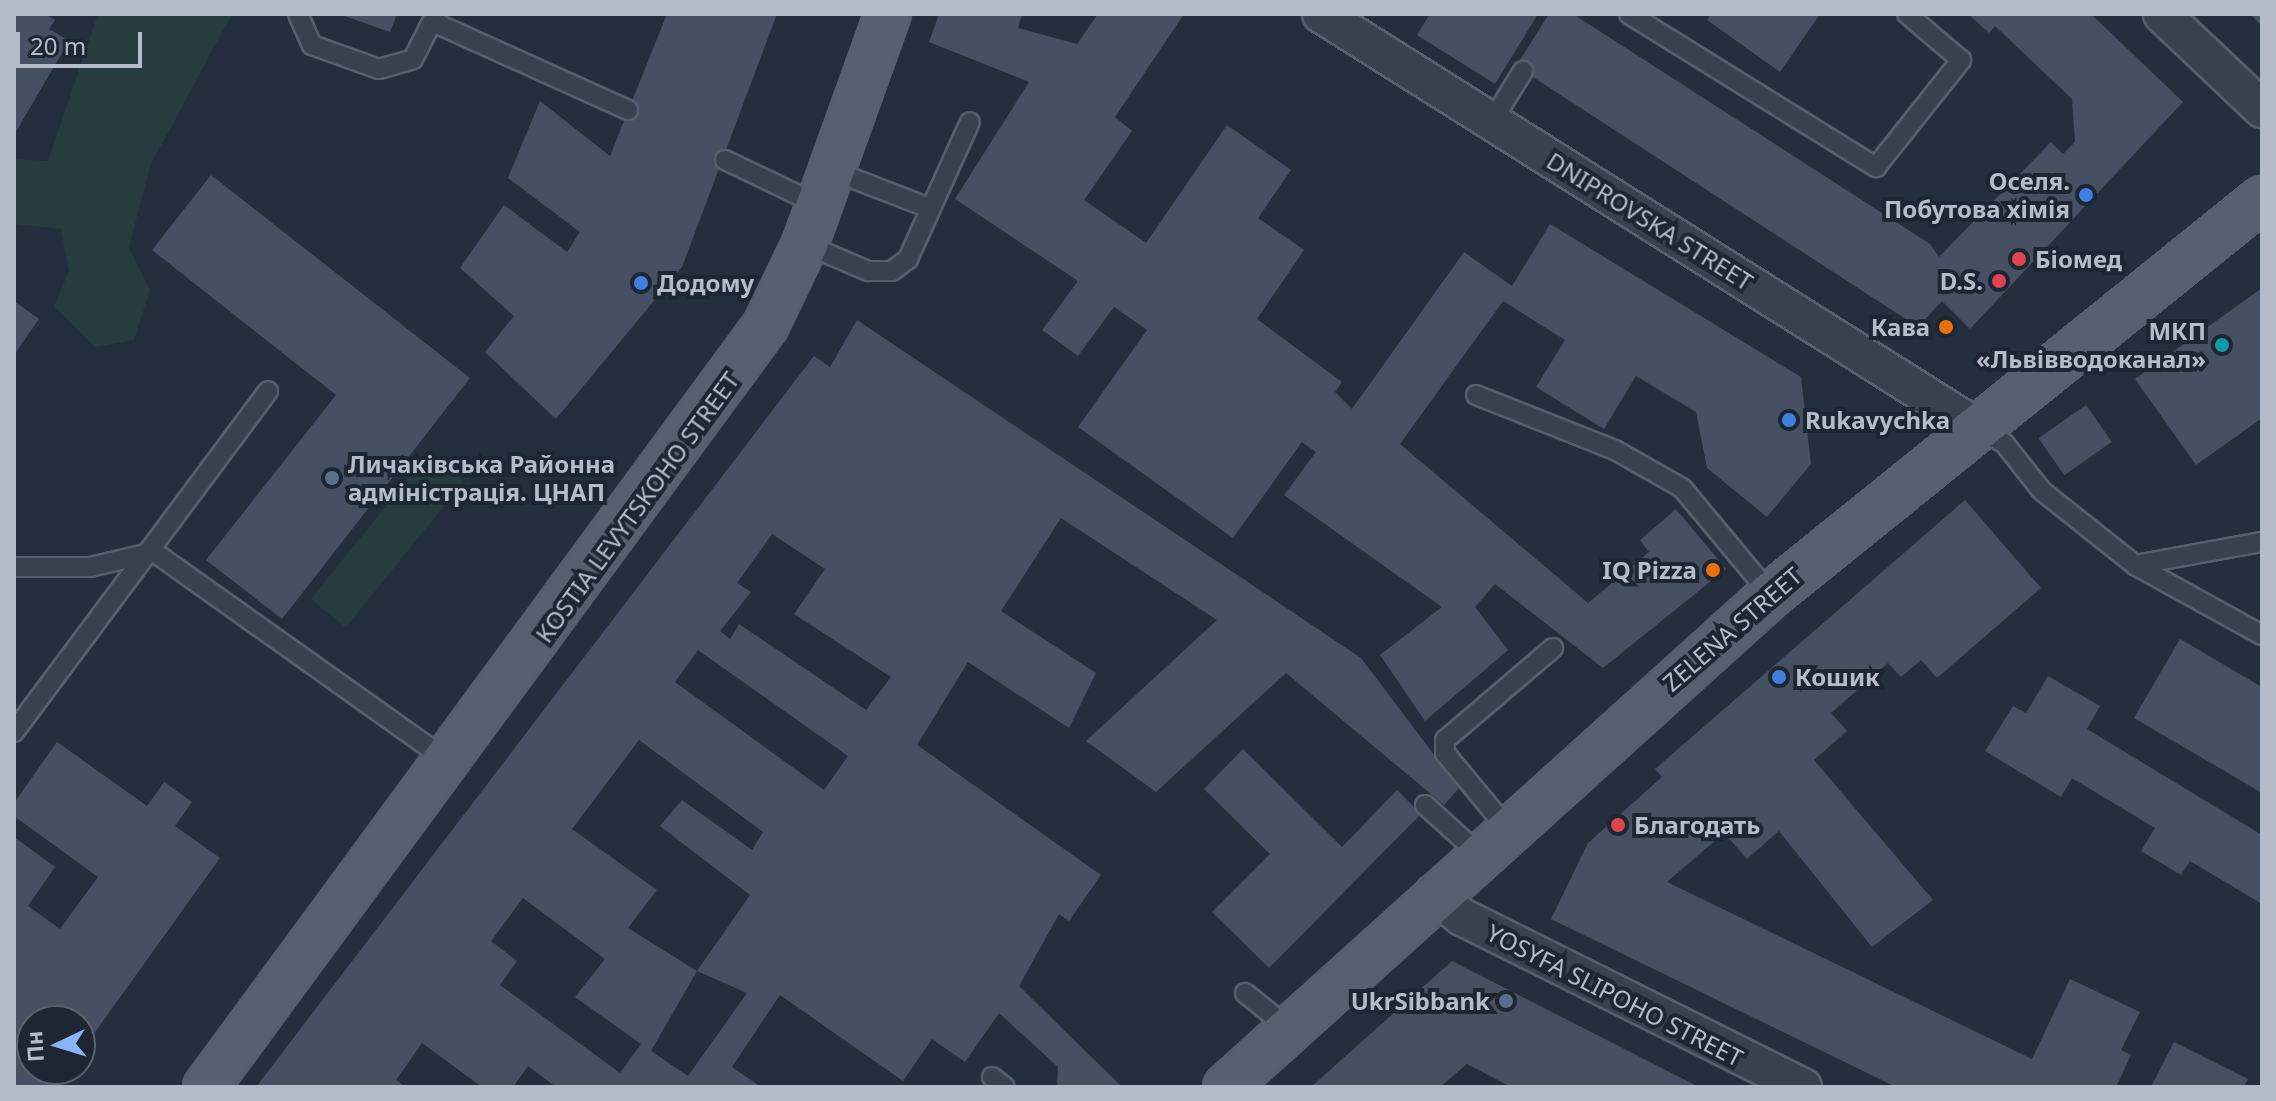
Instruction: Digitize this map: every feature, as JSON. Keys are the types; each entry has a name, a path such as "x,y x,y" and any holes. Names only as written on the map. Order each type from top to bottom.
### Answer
{"main road":[{"name":"KOSTIA LEVYTSKOHO STREET","path":"206,1087 714,405 766,325 818,206 888,14"},
{"name":"ZELENA STREET","path":"1226,1087 1492,840 1771,595 2262,199"}],"street":[{"name":"DNIPROVSKA STREET","path":"1321,14 1978,428"},
{"path":"2162,14 2262,109"},
{"name":"YOSYFA SLIPOHO STREET","path":"1434,893 1462,917 1803,1087"}],"lane":[{"path":"298,14 312,45 379,69 413,59 435,18 628,110"},
{"path":"1629,14 1876,167 1961,60 1907,14"},
{"path":"1492,121 1523,71"},
{"path":"818,206 868,271 892,271 908,259 927,207 970,122"},
{"path":"725,160 818,206 927,207"},
{"path":"14,732 154,552 268,391"},
{"path":"1476,395 1615,450 1682,488 1771,595"},
{"path":"1978,428 2004,443 2042,491 2135,565 2262,635"},
{"path":"2135,565 2262,542"},
{"path":"14,567 90,567 154,552 450,763"},
{"path":"1492,840 1445,753 1445,740 1553,648"},
{"path":"1425,805 1492,840"},
{"path":"1245,993 1290,1029"}],"green space":[{"path":"98,14 232,14 150,166 129,247 150,290 134,340 95,347 54,306 69,271 61,229 14,224 14,159 48,161"},
{"path":"429,453 464,481 346,627 311,599"}],"building":[{"path":"14,14 45,14 55,20 49,29 69,41 14,135"},
{"path":"339,14 397,14 390,32"},
{"path":"667,14 777,14 682,267 556,419 485,352 514,316 460,268 504,205 567,252 580,232 508,178 540,101 610,156"},
{"path":"939,14 1022,14 1018,28 1077,44 1098,14 1184,14 1115,117 1132,131 1084,200 1146,243 1227,125 1291,170 1258,218 1304,250 1257,319 1342,382 1335,392 1352,409 1464,252 1512,286 1550,224 1801,377 1811,464 1767,517 1707,468 1696,412 1636,376 1604,429 1536,387 1565,340 1503,301 1400,444 1588,603 1649,552 1640,540 1676,509 1726,569 1603,668 1495,584 1475,607 1508,650 1425,721 1380,655 1442,607 1284,495 1316,452 1302,442 1233,538 1078,427 1147,330 1114,307 1078,356 1042,330 1078,281 955,199 1029,82 929,42"},
{"path":"1430,14 1538,14 1495,84 1417,35"},
{"path":"1549,14 1573,14 1930,244 1939,257 2051,142 2063,154 2075,142 2072,99 1995,26 1989,33 1968,14 2091,14 2183,102 1970,329 1942,301 1918,327 1516,66"},
{"path":"1711,14 1820,14 1780,72 1707,20"},
{"path":"2250,14 2262,14 2262,26"},
{"name":"Личаківська Районна адміністрація. ЦНАП","path":"211,175 470,378 282,619 206,560 336,395 152,250"},
{"name":"МКП «Львівводоканал»","path":"2262,288 2262,418 2196,465 2135,379"},
{"path":"14,301 39,319 14,355"},
{"path":"857,320 1361,658 1459,788 1444,805 1286,673 1156,792 1086,741 1217,620 1061,518 1001,611 1096,673 1069,728 968,662 917,745 1101,875 1069,921 1059,914 1019,986 1122,1087 1057,1087 1058,1067 999,1013 965,1062 932,1039 903,1081 780,995 732,1067 761,1087 556,1087 528,1066 513,1087 482,1087 422,1043 396,1080 406,1087 256,1087 814,356 830,367","holes":["772,534 825,569 794,614 891,677 866,710 739,624 730,639 720,631 751,592 737,583","698,650 848,756 824,790 675,682","639,740 763,832 752,850 682,800 660,826 750,895 697,971 628,928 657,890 572,829","523,898 605,959 575,997 641,1044 620,1073 500,985 517,961 491,941","697,971 747,993 688,1076 651,1051"]},
{"path":"2086,405 2112,442 2064,475 2038,438"},
{"path":"1965,500 2041,588 1937,678 1921,660 1901,677 1888,663 1831,713 1847,731 1814,760 1933,900 1872,947 1779,831 1747,859 1724,833 1667,882 2032,1059 2070,979 2140,1012 2121,1050 2131,1055 2116,1087 1896,1087 1551,919 1588,843 1662,777 1655,769"},
{"path":"2180,639 2262,687 2262,793 2134,718"},
{"path":"2048,676 2100,706 2087,729 2262,835 2262,904 2190,861 2181,875 2141,851 2155,828 2072,778 2061,797 1985,751 2013,706 2026,713"},
{"path":"57,742 147,806 164,782 192,802 175,826 220,858 96,1031 96,1005 16,1005 16,1085 56,1085 55,1087 14,1087 14,837 55,867 28,906 60,929 98,877 14,816 14,803"},
{"path":"1243,749 1342,847 1397,790 1421,814 1269,968 1212,912 1270,854 1204,789"},
{"path":"1452,961 1699,1087 1511,1087 1467,1064 1440,1087 1311,1087"},
{"path":"2174,1042 2248,1079 2244,1087 2151,1087"}],"place":[{"name":"Оселя. Побутова хімія","path":"2086,195"},
{"name":"Біомед","path":"2019,259"},
{"name":"D.S.","path":"1999,281"},
{"name":"Додому","path":"641,283"},
{"name":"Кава","path":"1946,327"},
{"name":"МКП «Львівводоканал»","path":"2222,345"},
{"name":"Rukavychka","path":"1789,420"},
{"name":"Личаківська Районна адміністрація. ЦНАП","path":"332,478"},
{"name":"IQ Pizza","path":"1713,570"},
{"name":"Кошик","path":"1779,677"},
{"name":"Благодать","path":"1618,825"},
{"name":"UkrSibbank","path":"1506,1001"}]}
